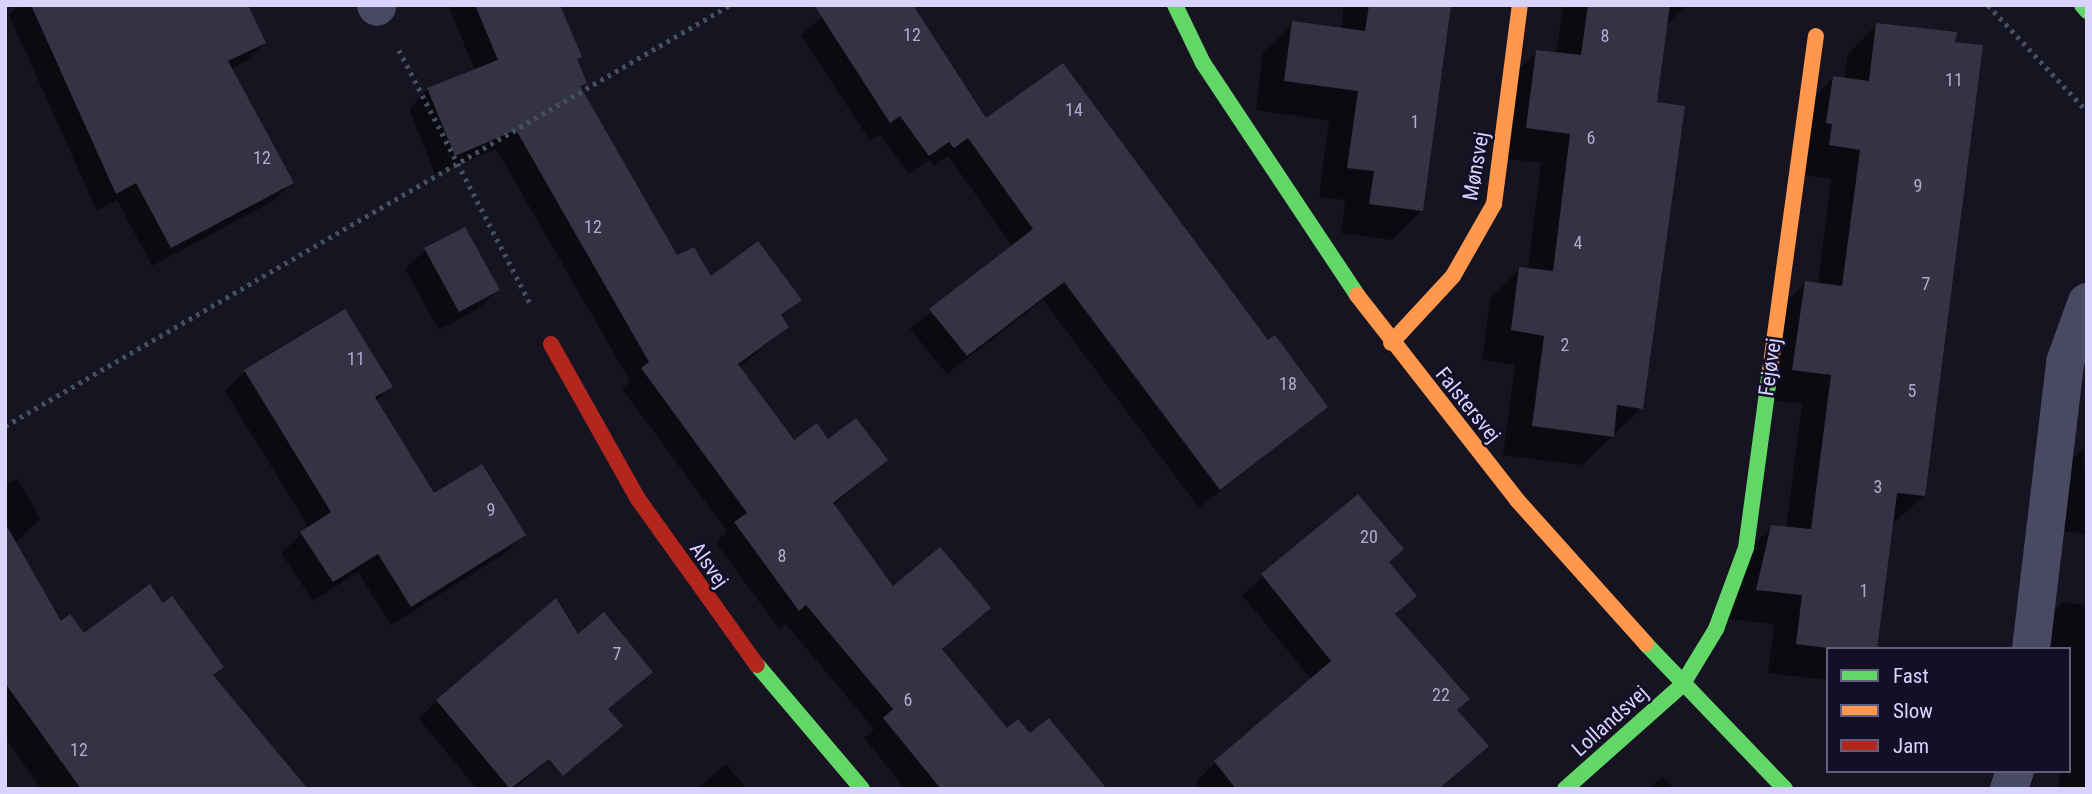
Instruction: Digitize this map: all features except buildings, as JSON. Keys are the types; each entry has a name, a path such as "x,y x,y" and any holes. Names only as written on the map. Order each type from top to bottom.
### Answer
{"street":[{"name":"Falstersvej","path":"1175,5 1203,62 1294,206 1391,343 1517,500 1682,685 1785,789"},
{"name":"Mønsvej","path":"1391,343 1453,276 1494,204 1520,5"},
{"path":"2082,5 2087,11"},
{"name":"Fejøvej","path":"1682,685 1716,629 1746,548 1816,36"},
{"path":"2032,647 2065,362 2087,302"},
{"name":"Alsvej","path":"551,344 638,499 730,632 862,789"},
{"name":"Lollandsvej","path":"1566,789 1682,685"}],"path":[{"path":"5,426 730,5"},
{"path":"1988,5 2087,111"},
{"path":"376,6 551,344"}],"traffic: fast":[{"path":"1175,5 1203,63 1357,295"},
{"path":"2082,5 2087,11"},
{"path":"1565,789 1682,685 1716,629 1746,548 1770,371"},
{"path":"1646,644 1785,789"},
{"path":"757,665 862,789"}],"traffic: slow":[{"path":"1391,343 1453,276 1494,204 1520,5"},
{"path":"1770,371 1816,36"},
{"path":"1357,295 1517,500 1646,644"}],"traffic: jam":[{"path":"551,344 638,499 757,665"}]}
